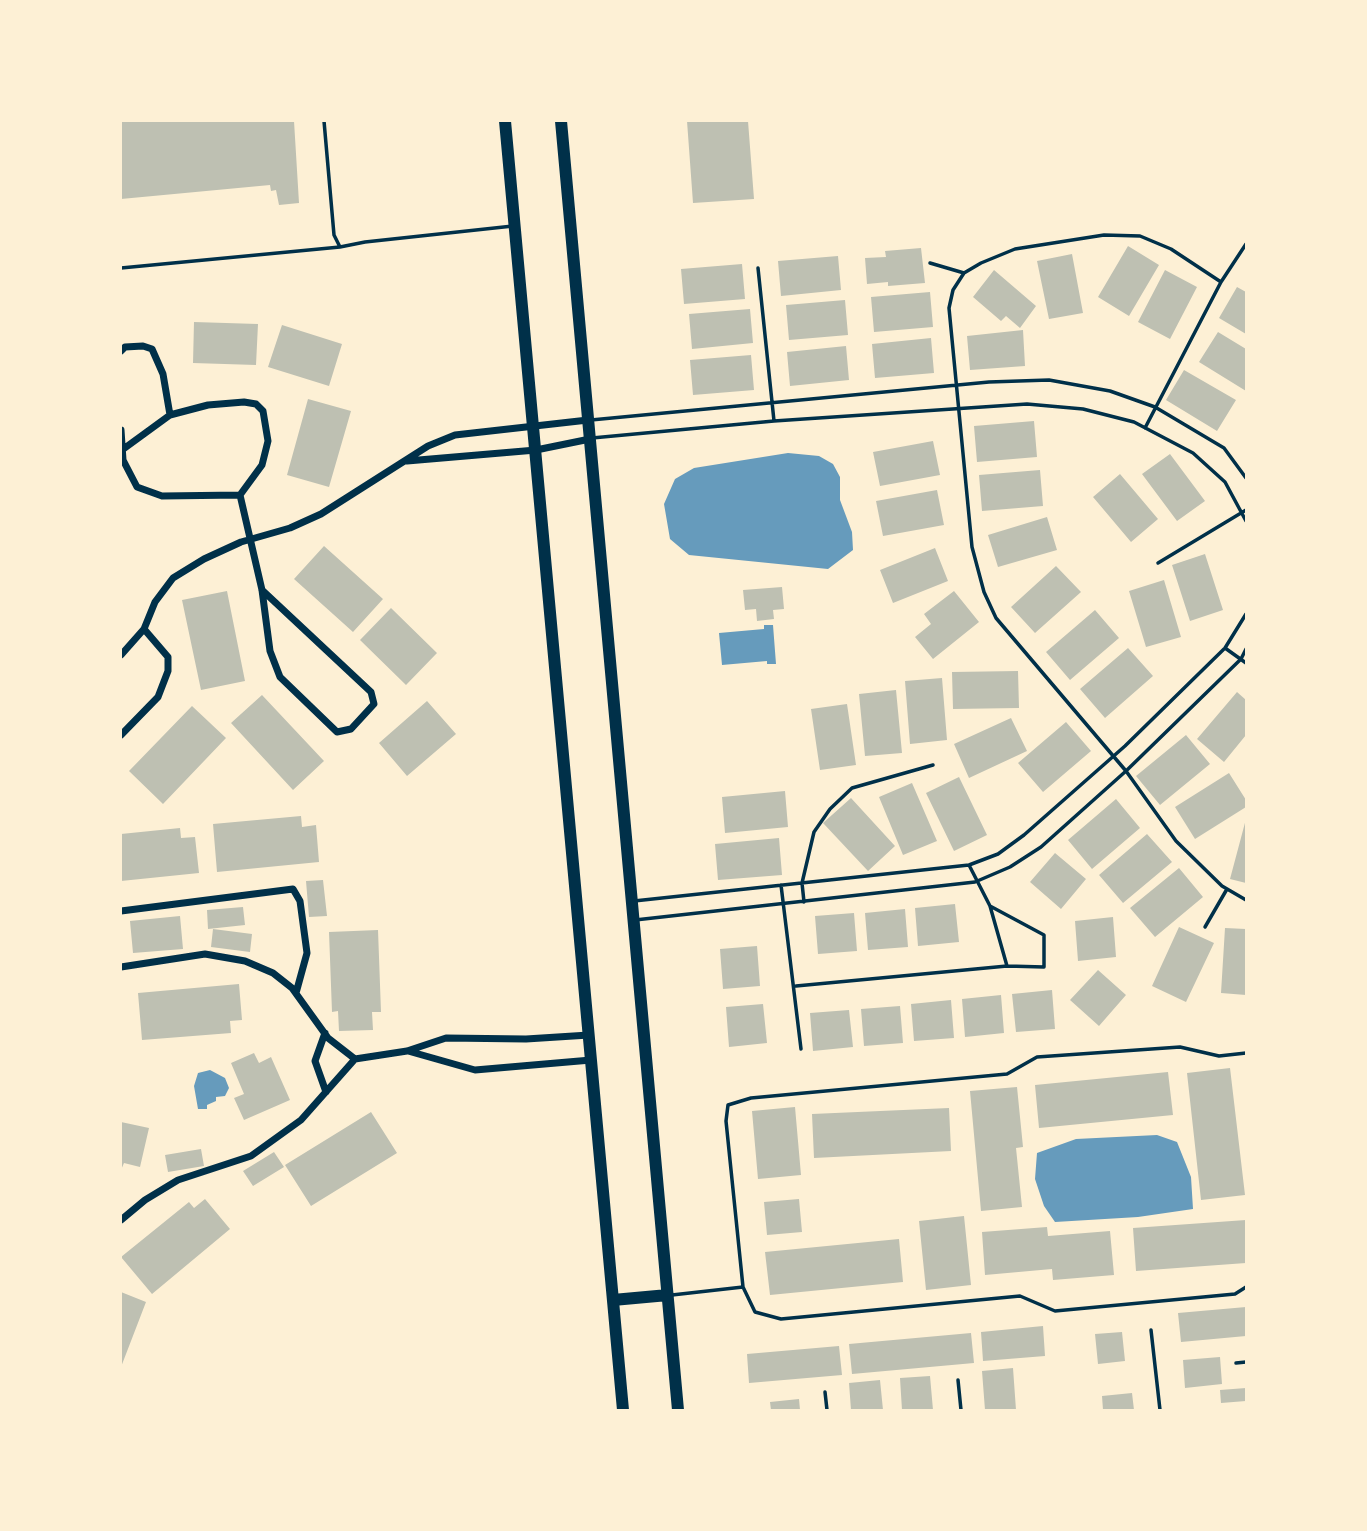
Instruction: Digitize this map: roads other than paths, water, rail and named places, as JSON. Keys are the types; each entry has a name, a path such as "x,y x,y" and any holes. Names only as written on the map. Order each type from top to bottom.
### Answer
{"main road":[{"path":"505,121 624,1410"},
{"path":"561,121 678,1410"},
{"path":"613,1300 668,1295"}],"street":[{"path":"121,351 125,347 143,346 152,349 163,374 170,415"},
{"path":"122,450 170,415 208,405 244,402 256,404 263,411 268,441 262,465 240,495"},
{"path":"121,656 144,629 155,602 173,578 204,559 321,514 428,446 455,435 533,424 588,420"},
{"path":"121,429 123,460 137,487 162,496 240,495"},
{"path":"404,461 536,450 590,439"},
{"path":"240,495 262,590 270,651 280,677 337,732 351,729 365,718 374,704 371,692 262,590"},
{"path":"121,735 158,696 168,671 169,657 144,629"},
{"path":"121,911 293,890 300,901 307,953 296,993"},
{"path":"121,967 205,954 245,961 273,973 296,993 325,1033 355,1059"},
{"path":"325,1033 315,1061 326,1093"},
{"path":"121,1220 145,1200 178,1180 251,1156 300,1120 355,1059 407,1051 446,1038 526,1039 589,1035"},
{"path":"407,1051 475,1070 591,1060"}],"lane":[{"path":"324,121 334,235 340,247"},
{"path":"121,268 340,247 515,226"},
{"path":"1222,282 1171,249 1140,236 1104,235 1016,249 964,273 954,290 949,308 972,547 984,592 996,618 1126,771 1175,841 1227,889 1246,900"},
{"path":"1145,428 1222,282 1246,244"},
{"path":"930,263 964,273"},
{"path":"758,268 774,421"},
{"path":"588,420 956,384 1049,380 1110,391 1155,407 1224,448 1246,478"},
{"path":"590,439 774,421 1027,404 1083,409 1145,428 1193,453 1225,482 1245,511 1246,521"},
{"path":"1158,563 1245,511"},
{"path":"631,901 969,865 998,854 1024,835 1112,757 1226,648 1246,614"},
{"path":"1226,648 1246,663"},
{"path":"633,920 975,882 1010,867 1041,847 1126,771 1241,659 1246,649"},
{"path":"804,902 802,883 814,832 830,809 852,788 933,765"},
{"path":"969,865 975,882 990,906 1007,966"},
{"path":"781,885 796,986 801,1049"},
{"path":"1205,927 1227,889"},
{"path":"796,986 1007,966 1044,967 1044,935 990,906"},
{"path":"1246,1053 1219,1056 1180,1047 1037,1057 1007,1074 751,1098 728,1105 726,1121 743,1287 755,1312 781,1319 1020,1296 1055,1311 1235,1294 1246,1287"},
{"path":"668,1295 743,1287"},
{"path":"1151,1330 1160,1410"},
{"path":"1236,1363 1246,1362"},
{"path":"958,1380 961,1410"},
{"path":"825,1392 827,1410"}],"water":[{"path":"788,453 819,456 833,464 840,477 840,500 852,532 853,550 828,569 689,555 670,539 664,504 675,479 694,468"},
{"path":"764,625 773,625 776,664 767,664 767,661 722,665 719,633 764,629"},
{"path":"210,1070 225,1078 229,1088 225,1096 216,1097 216,1101 207,1105 207,1109 198,1109 194,1086 198,1073"},
{"path":"1157,1135 1177,1142 1191,1177 1193,1209 1138,1217 1055,1222 1044,1206 1035,1179 1037,1153 1076,1139"}]}
